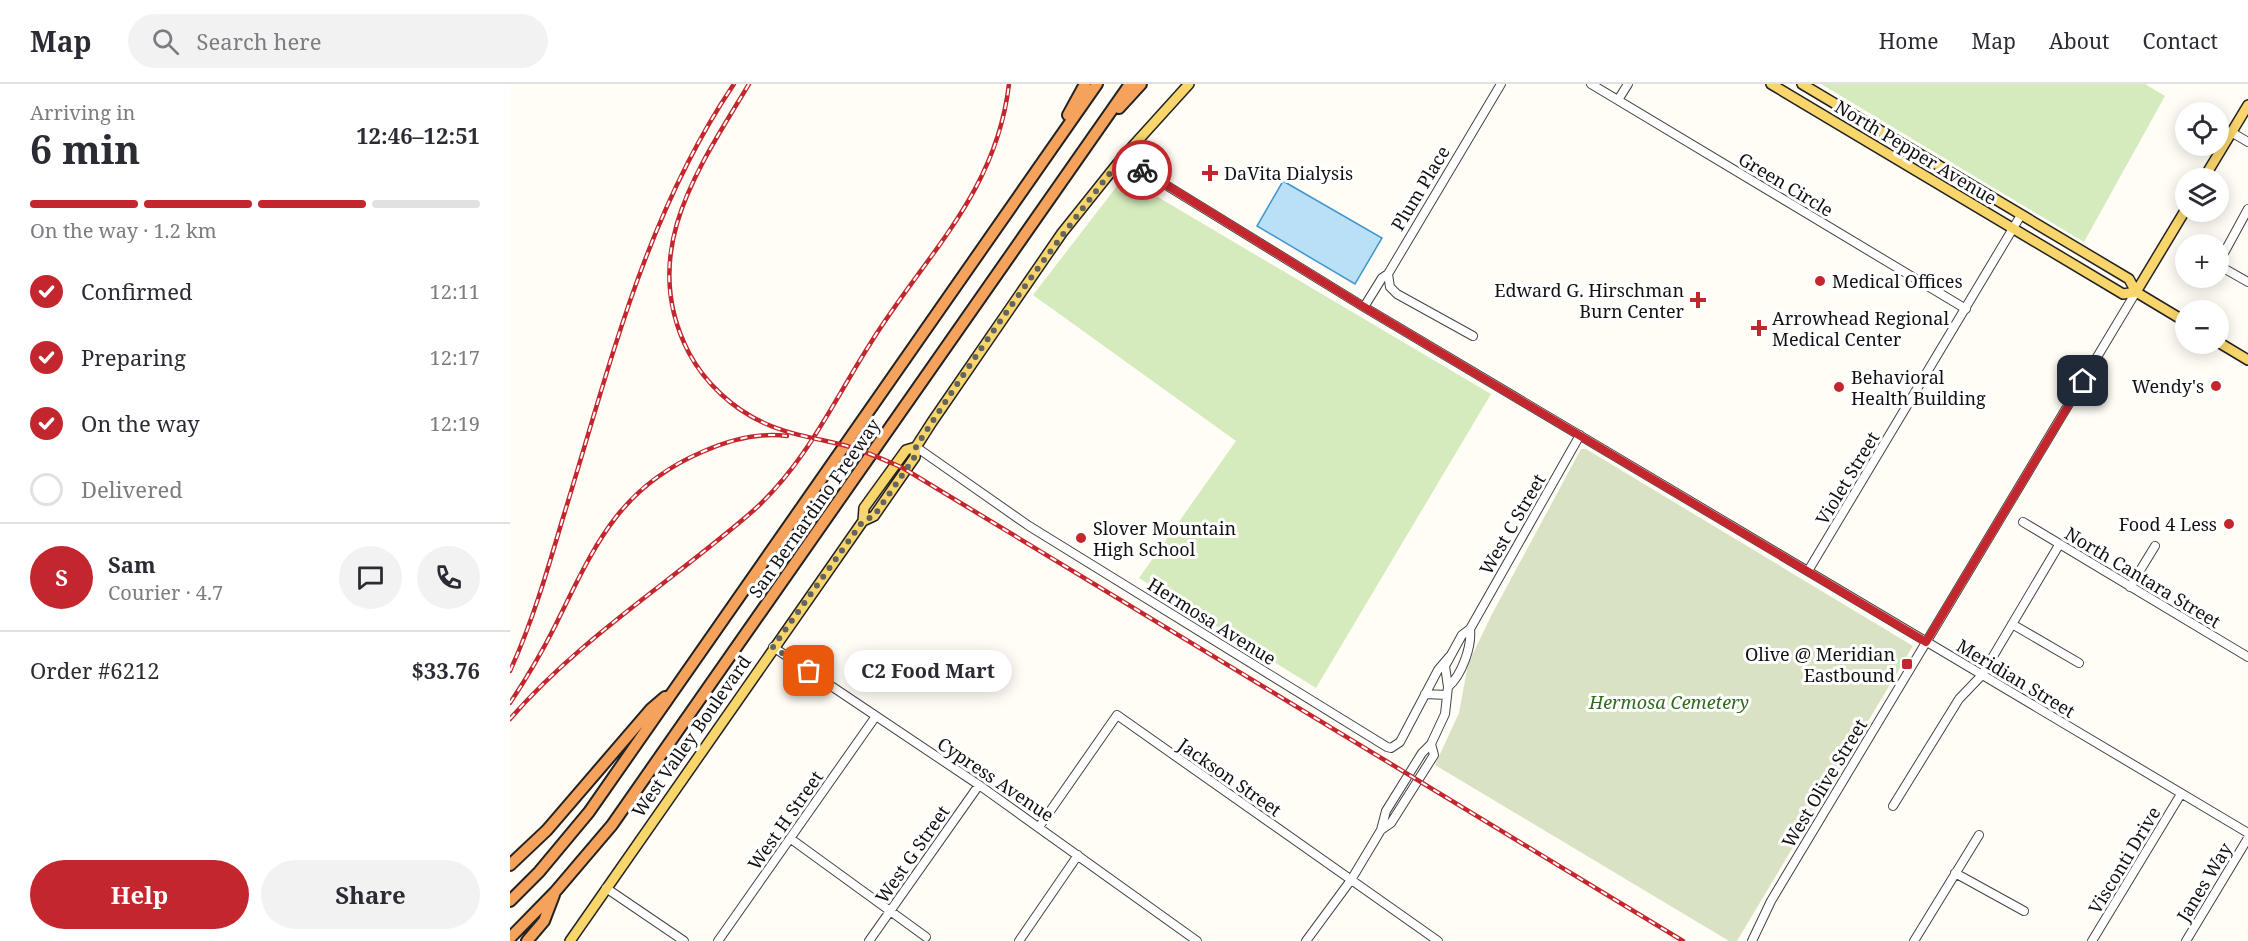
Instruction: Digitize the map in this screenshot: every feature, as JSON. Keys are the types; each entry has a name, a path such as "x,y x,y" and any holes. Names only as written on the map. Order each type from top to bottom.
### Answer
{"highway":[{"path":"1038,168 1085,84"},
{"name":"San Bernardino Freeway","path":"510,901 539,872 589,812 1097,84"},
{"name":"San Bernardino Freeway","path":"510,938 555,892 612,825 1130,84"},
{"path":"1102,125 1142,84"},
{"path":"510,865 547,830 651,709 677,687"},
{"path":"527,941 544,921 555,892"}],"main road":[{"name":"West Valley Boulevard","path":"570,941 863,521 864,508 906,450 916,447 1062,233 1122,158 1189,84"},
{"name":"North Pepper Avenue","path":"1771,84 2123,294 2136,292 2130,279 1802,84"},
{"path":"2210,168 2248,105"},
{"path":"2175,315 2136,292 2178,222"},
{"path":"2229,349 2248,360"}],"street":[{"name":"Plum Place","path":"1364,307 1388,274 1501,84"},
{"name":"Green Circle","path":"1591,84 1966,309"},
{"path":"1607,94 1613,84"},
{"path":"1618,100 1628,84"},
{"path":"2231,132 2248,142"},
{"name":"Meridian Street","path":"1122,158 1364,307 2248,833"},
{"path":"2229,244 2248,209"},
{"name":"Violet Street","path":"1808,571 2021,215"},
{"path":"2229,271 2247,282"},
{"path":"1388,274 1390,287 1398,294 1473,336"},
{"name":"West Olive Street","path":"1752,941 1771,900 2136,292"},
{"name":"West C Street","path":"1306,941 1351,880 1381,830 1386,811 1422,753 1431,744 1445,714 1448,691 1445,666 1449,657 1462,635 1470,628 1580,435"},
{"name":"Hermosa Avenue","path":"916,447 1029,526 1387,747 1391,748 1400,742 1425,694"},
{"name":"North Cantara Street","path":"2023,522 2248,657"},
{"path":"1893,806 1959,699 1982,675 2059,545"},
{"path":"2130,587 2155,546"},
{"path":"2012,624 2079,663"},
{"name":"West C Street","path":"1448,691 1456,680 1471,640 1470,628"},
{"name":"Cypress Avenue","path":"773,647 1039,826 1197,941"},
{"path":"1425,694 1449,657"},
{"path":"1425,694 1448,691"},
{"name":"Jackson Street","path":"1039,826 1117,715 1438,941"},
{"name":"West H Street","path":"718,941 876,716"},
{"name":"West G Street","path":"869,941 979,785"},
{"name":"Visconti Drive","path":"2092,941 2181,794"},
{"path":"1914,941 1979,835"},
{"path":"791,838 926,937"},
{"name":"Janes Way","path":"2186,941 2248,838"},
{"path":"1018,941 1078,855"},
{"path":"1955,873 2024,911"},
{"path":"606,888 684,941"}],"green space":[{"path":"1821,84 2145,84 2165,96 2084,242"},
{"path":"1124,177 1491,394 1316,688 1139,578 1236,441 1033,295"},
{"name":"Hermosa Cemetery","path":"1581,449 1586,449 1913,646 1737,941 1729,941 1435,765 1459,713 1468,664 1491,616"}],"water":[{"path":"1283,181 1382,238 1355,284 1257,226"}],"railway":[{"path":"510,671 539,597 613,351 652,241 703,135 734,84"},
{"path":"749,84 694,180 680,213 672,246 669,281 675,316 689,353 703,375 721,394 741,410 773,427 871,454 903,468 1683,941"},
{"path":"510,719 566,662 754,510 789,472 818,431 891,312 935,252 974,191 990,159 1002,123 1009,84"},
{"path":"510,703 544,647 595,548 628,503 648,484 673,467 702,452 744,438 765,435 787,436"}],"way so far":[{"path":"809,671 773,647 863,521 874,516 915,457 916,447 962,377 1062,233 1122,158 1142,170"}],"place":[{"name":"DaVita Dialysis","path":"1210,173"},
{"name":"Medical Offices","path":"1820,281"},
{"name":"Edward G. Hirschman Burn Center","path":"1698,300"},
{"name":"Arrowhead Regional Medical Center","path":"1759,328"},
{"name":"Wendy's","path":"2216,386"},
{"name":"Behavioral Health Building","path":"1839,387"},
{"name":"Food 4 Less","path":"2229,524"},
{"name":"Slover Mountain High School","path":"1081,538"},
{"name":"Olive @ Meridian Eastbound","path":"1907,664"},
{"name":"C2 Food Mart","path":"809,671"}],"route":[{"path":"1142,170 1364,307 1926,642 2083,381"}]}
